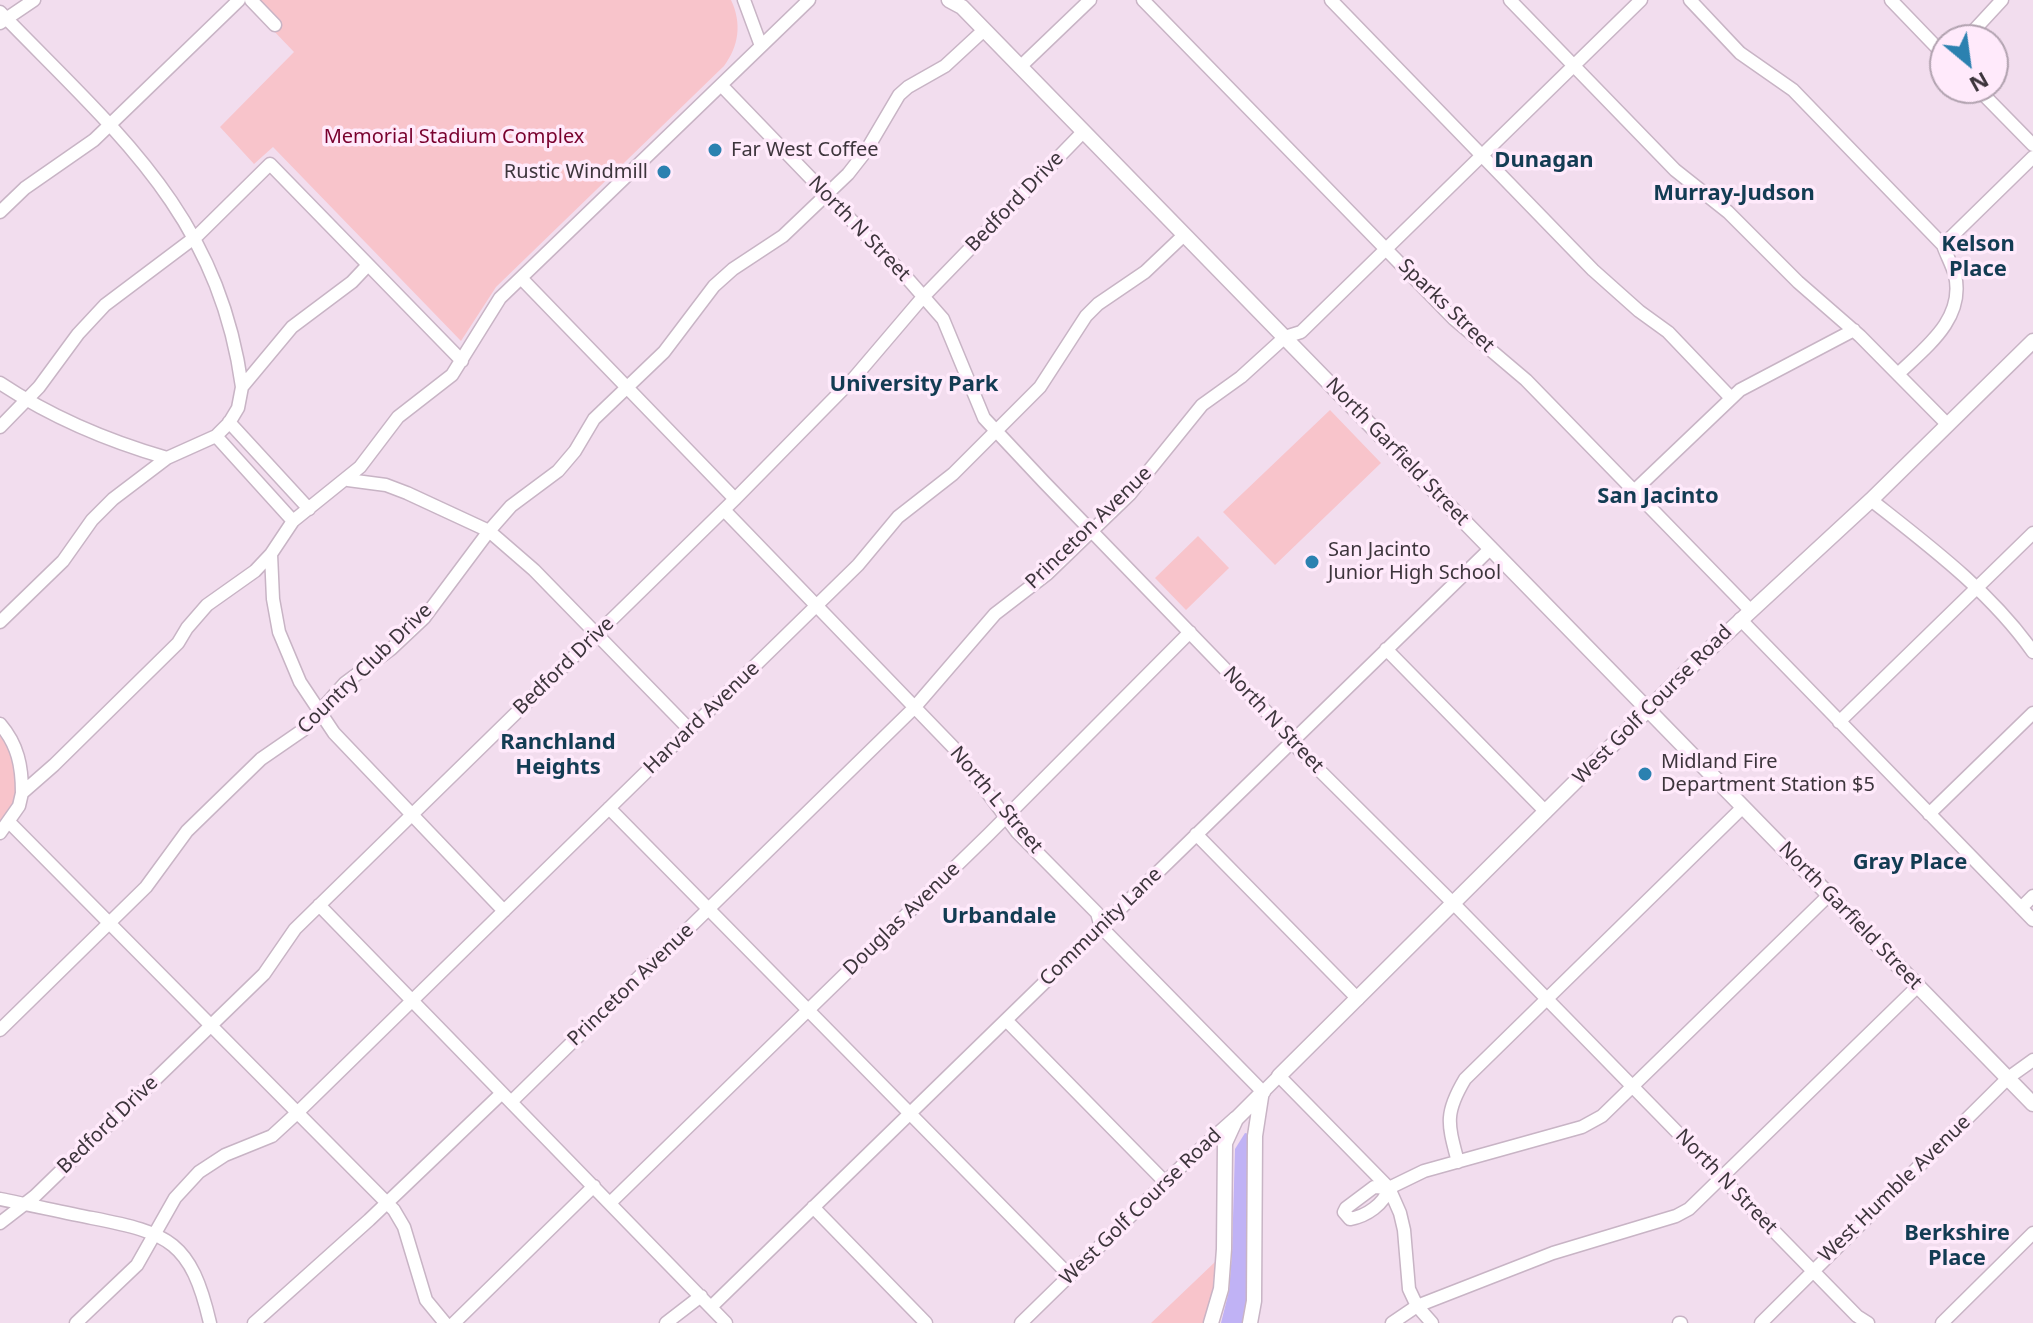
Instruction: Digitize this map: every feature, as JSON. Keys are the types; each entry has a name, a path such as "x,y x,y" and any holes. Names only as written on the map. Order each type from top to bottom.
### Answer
{"main road":[{"name":"North Garfield Street","path":"957,2 2033,1104"},
{"name":"West Golf Course Road","path":"1279,1076 1745,615 2031,348"},
{"path":"1211,1323 1220,1296 1223,1262 1225,1143 1236,1119 1263,1092"},
{"path":"1250,1323 1254,1301 1255,1136 1263,1092"}],"street":[{"path":"0,622 70,554 100,511 167,458 216,436 238,408 242,387 230,326 212,273 157,178 110,125 2,18 34,0"},
{"path":"0,212 25,188 79,151 110,125 239,0"},
{"path":"251,0 275,25"},
{"path":"744,0 761,46"},
{"path":"22,793 178,643 207,605 255,571 271,554 293,521 348,480 398,417 452,375 500,298 809,0"},
{"path":"1020,67 1090,0"},
{"name":"Sparks Street","path":"1143,0 1454,319 1526,380 1634,491 1839,722 2033,920"},
{"path":"1331,0 1593,270 1668,332 1731,398"},
{"path":"1510,0 1675,170 1728,212 1798,282 1854,330 1948,425"},
{"name":"Princeton Avenue","path":"254,1323 506,1097 709,909 914,708 995,614 1047,574 1130,494 1199,408 1241,377 1285,337 1301,332 1641,0"},
{"path":"1690,0 1740,53 1793,90 1943,245 1955,276 1955,301 1950,319 1898,374"},
{"path":"1891,0 1929,39"},
{"path":"1980,24 2002,0"},
{"name":"Country Club Drive","path":"0,1030 146,887 187,831 261,759 303,730 345,683 391,649 424,618 489,531 511,506 558,471 575,451 594,419 664,352 714,286 733,269 783,236 866,151 899,95 945,66 984,30"},
{"name":"North N Street","path":"721,85 943,319 984,418 1292,741 1857,1316 1868,1323"},
{"path":"1993,104 2033,145"},
{"name":"Bedford Drive","path":"0,1223 35,1196 264,974 295,929 735,499 854,378 923,297 1083,132"},
{"path":"1943,245 2033,157"},
{"path":"0,427 46,378 78,334 105,305 194,238 270,164 462,361"},
{"name":"Harvard Avenue","path":"76,1323 137,1265 175,1198 199,1172 225,1155 272,1136 297,1113 817,607 898,517 953,474 997,431 1040,387 1086,316 1098,304 1145,272 1184,235"},
{"path":"242,387 292,327 352,282 368,265"},
{"path":"521,278 735,499"},
{"path":"1634,491 1740,390 1854,330"},
{"path":"0,383 98,435 167,458"},
{"path":"229,422 309,509"},
{"path":"216,436 293,521"},
{"path":"253,477 267,463"},
{"path":"348,480 386,485 489,531 534,570 690,730"},
{"path":"1871,500 1991,600 2033,652"},
{"name":"North L Street","path":"724,510 953,747 1005,818 1097,913 1101,927 1263,1092"},
{"path":"1839,722 2033,533"},
{"name":"Community Lane","path":"711,1307 1491,548"},
{"path":"271,554 273,599 279,632 300,682 334,733 504,911"},
{"name":"Douglas Avenue","path":"610,1203 1005,818 1190,632"},
{"path":"1386,649 1546,812"},
{"path":"1929,814 2033,713"},
{"path":"0,724 17,753 22,769 19,806 0,833"},
{"path":"1458,1162 1448,1124 1454,1098 1465,1079 1743,807"},
{"path":"609,808 1070,1276"},
{"path":"9,822 394,1210 404,1227 426,1300 445,1323"},
{"path":"1196,834 1358,999"},
{"path":"1389,1188 1424,1171 1582,1127 1602,1116 1829,895"},
{"path":"2021,908 2033,896"},
{"path":"319,905 726,1323"},
{"path":"1392,1323 1417,1306 1553,1253 1676,1216 1689,1209 1918,986"},
{"path":"1006,1020 1165,1182"},
{"name":"West Humble Avenue","path":"1761,1323 2008,1078 2033,1060"},
{"path":"1279,1076 1389,1188 1400,1213 1409,1289 1417,1306 1432,1323"},
{"name":"West Golf Course Road","path":"1021,1323 1279,1076"},
{"path":"454,1323 594,1186"},
{"path":"0,1199 140,1227 156,1234 181,1253 192,1270 200,1285 210,1323"},
{"path":"813,1207 926,1323"},
{"path":"1942,1323 2033,1233"},
{"path":"666,1323 701,1296"}],"green space":[{"name":"Memorial Stadium Complex","path":"250,0 731,0 738,26 736,42 724,66 496,287 461,341 273,147 254,164 220,127 294,52 247,3"},
{"path":"1330,410 1381,463 1275,565 1223,512"},
{"path":"1198,536 1229,568 1186,610 1155,578"},
{"path":"0,730 15,766 17,789 15,801 0,824"},
{"path":"1215,1262 1213,1289 1204,1323 1151,1323"}],"shaded area":[{"path":"1245,1133 1250,1134 1247,1262 1250,1280 1243,1323 1221,1323 1229,1291 1235,1149"}],"place":[{"name":"Far West Coffee","path":"715,150"},
{"name":"Rustic Windmill","path":"664,172"},
{"name":"San Jacinto Junior High School","path":"1312,562"},
{"name":"Midland Fire Department Station $5","path":"1645,774"}],"district":[{"name":"Dunagan","path":"1544,161"},
{"name":"Murray-Judson","path":"1734,194"},
{"name":"Kelson Place","path":"1978,258"},
{"name":"University Park","path":"914,385"},
{"name":"San Jacinto","path":"1658,497"},
{"name":"Ranchland Heights","path":"558,756"},
{"name":"Gray Place","path":"1910,863"},
{"name":"Urbandale","path":"999,917"},
{"name":"Berkshire Place","path":"1957,1246"}]}
